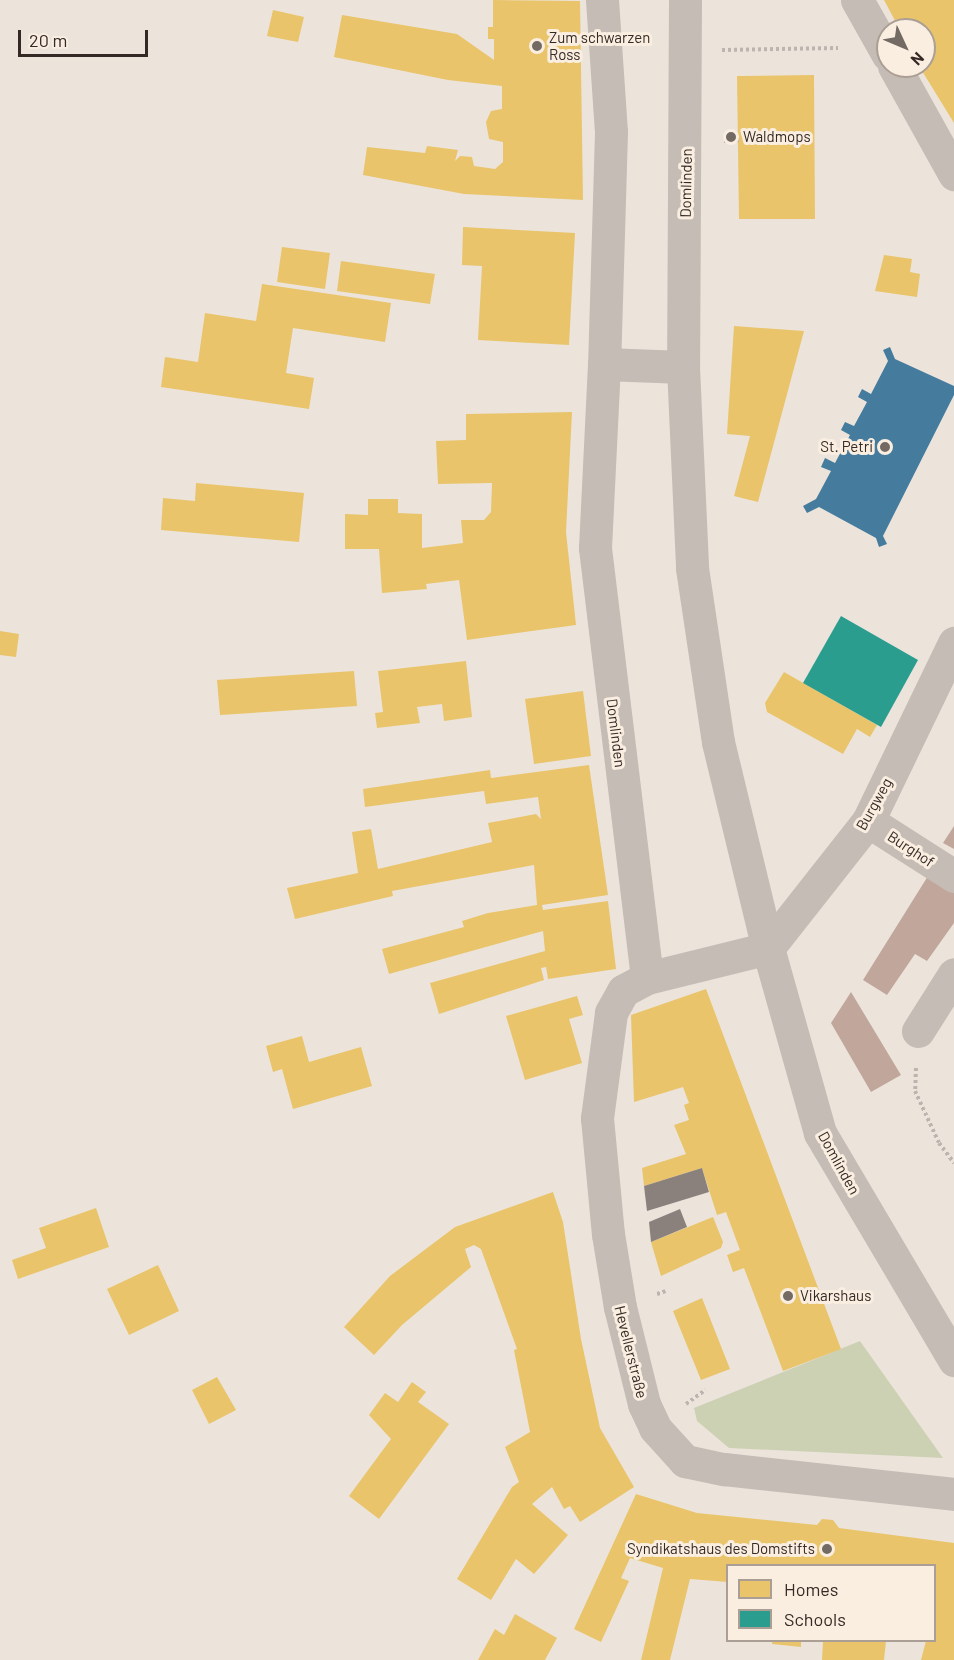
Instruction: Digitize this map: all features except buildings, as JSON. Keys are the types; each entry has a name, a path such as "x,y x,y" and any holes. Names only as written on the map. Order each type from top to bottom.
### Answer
{"street":[{"name":"Domlinden","path":"602,0 611,132 604,364 595,548 647,978"},
{"name":"Domlinden","path":"686,0 683,367 694,579 718,742 768,948 820,1133 954,1360"},
{"path":"857,0 876,34"},
{"path":"900,78 954,174"},
{"path":"604,364 683,367"},
{"name":"Burgweg","path":"768,948 868,821 954,643"},
{"name":"Burghof","path":"868,821 954,876"},
{"path":"647,978 768,948"},
{"path":"918,1031 954,974"},
{"name":"Hevellerstraße","path":"647,978 623,991 611,1013 597,1118 608,1234 620,1307 644,1404 655,1428 685,1461 724,1469 954,1494"}],"path":[{"path":"737,50 876,56"},
{"path":"717,141 739,140"},
{"path":"918,1031 915,1090 939,1143 954,1162"}],"green space":[{"path":"860,1341 943,1458 729,1448 697,1421 694,1408"}],"place":[{"name":"Zum schwarzen Ross","path":"537,46"},
{"name":"Waldmops","path":"731,137"},
{"name":"St. Petri","path":"885,447"},
{"name":"Vikarshaus","path":"788,1296"},
{"name":"Syndikatshaus des Domstifts","path":"827,1549"}]}
